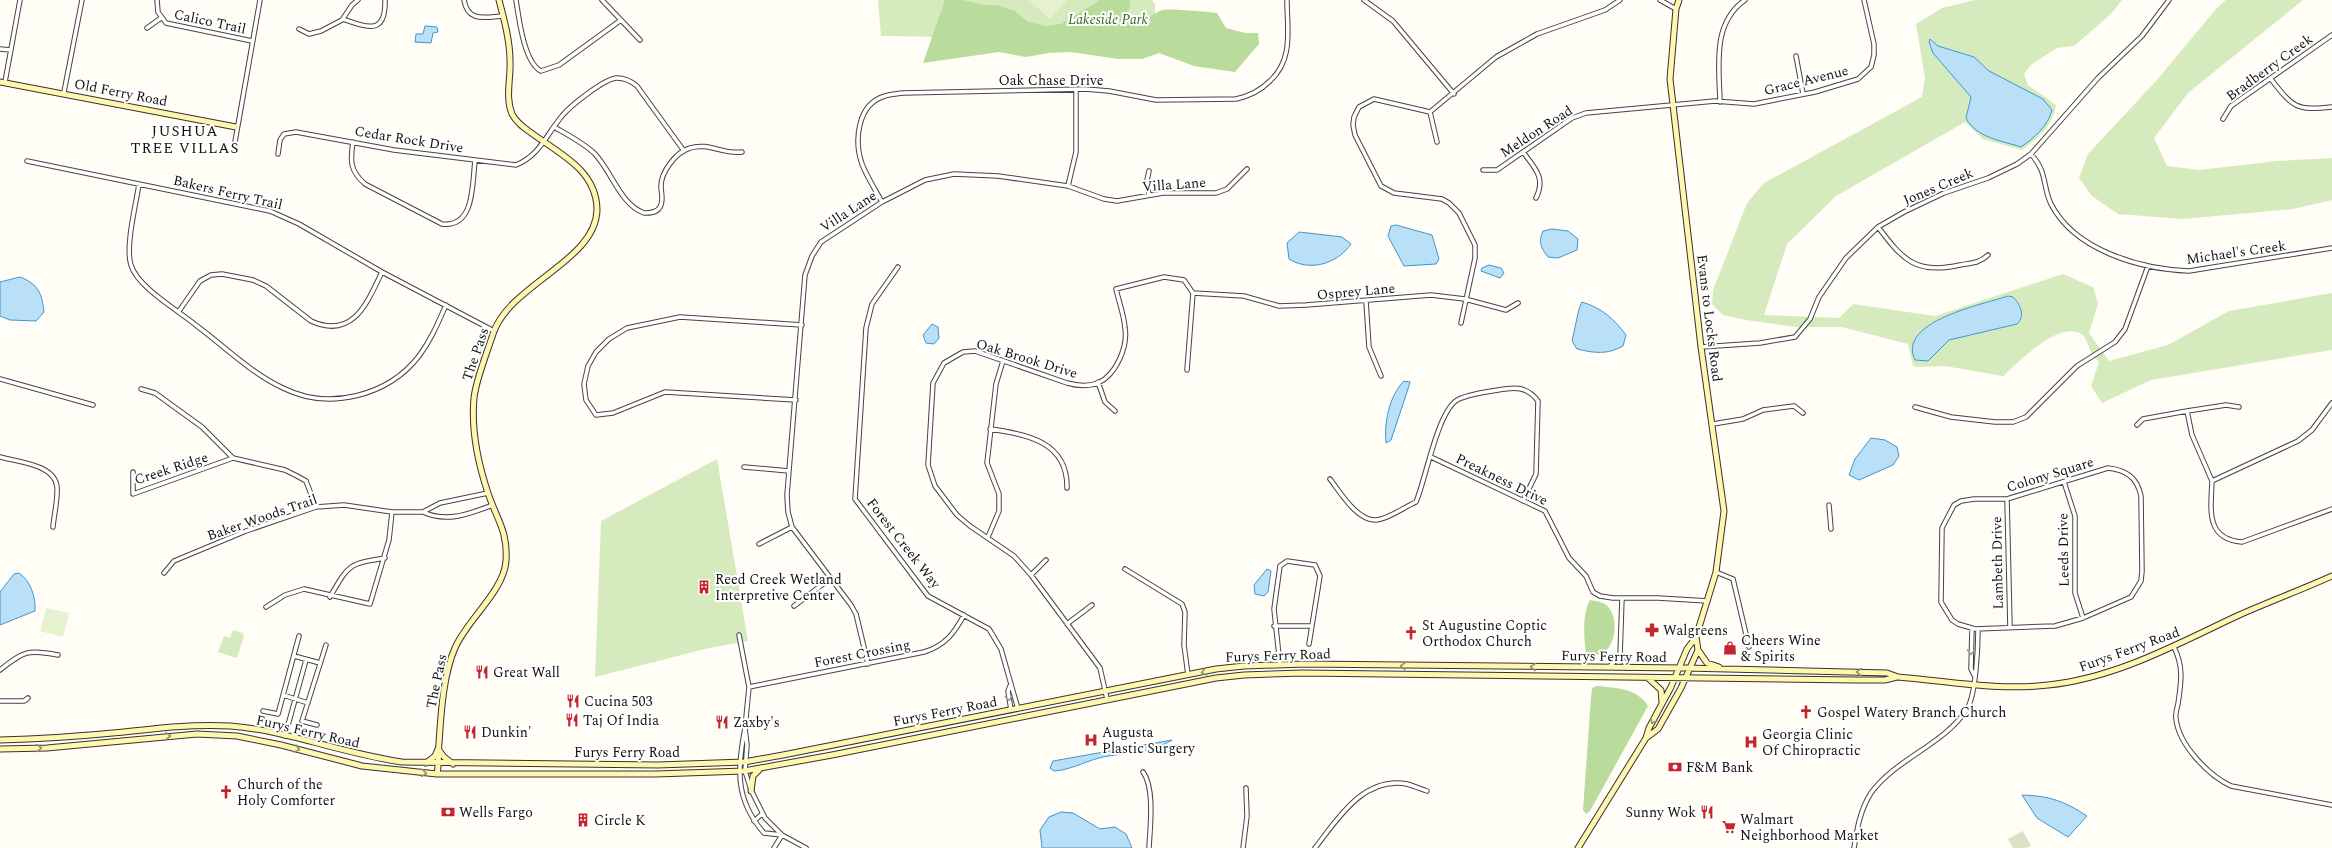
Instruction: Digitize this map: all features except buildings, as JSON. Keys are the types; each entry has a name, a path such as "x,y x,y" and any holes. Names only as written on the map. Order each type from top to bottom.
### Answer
{"main road":[{"name":"The Pass","path":"437,774 439,764 438,749 441,705 455,647 496,587 506,563 505,531 492,505 475,444 474,397 494,331 517,298 560,266 588,238 596,223 597,206 592,188 584,172 574,162 544,143 519,123 512,114 508,94 510,60 499,0"},
{"name":"Evans to Locks Road","path":"1578,848 1646,738 1649,728 1675,678 1687,649 1696,637 1716,572 1724,511 1713,424 1700,347 1670,79 1676,9 1679,0"},
{"name":"Old Ferry Road","path":"2,82 64,92 236,127"},
{"name":"Furys Ferry Road","path":"0,740 47,739 199,725 231,726 285,736 366,757 439,764 591,765 746,762 1018,709 1105,690 1244,666 1679,668 1887,673 1898,677 2021,687 2048,685 2092,678 2174,647 2238,616 2332,576"},
{"name":"Evans to Locks Road","path":"1646,738 1658,729 1686,678 1698,650 1696,637"},
{"path":"1698,650 1707,662 1725,669"},
{"name":"Furys Ferry Road","path":"0,749 48,748 168,736 228,735 281,745 362,766 437,774 591,774 743,771 1107,699 1244,675 1303,673 1885,680 1898,677"},
{"path":"1647,678 1661,690 1661,706"},
{"path":"425,763 435,756 438,749 444,757 453,764"},
{"path":"591,765 591,774"},
{"path":"751,791 753,776 762,768"}],"street":[{"path":"2,82 11,50 20,0"},
{"path":"64,92 82,0"},
{"name":"Calico Trail","path":"157,0 158,12 161,18 175,27 252,41"},
{"path":"234,142 260,0"},
{"path":"300,29 309,34 321,31 344,19 352,5 358,0"},
{"path":"344,19 356,23 376,26 380,25 383,20 385,0"},
{"path":"464,0 466,10 472,16 479,18 503,16"},
{"path":"516,0 527,50 532,63 542,71 559,65 621,20"},
{"path":"602,0 640,40"},
{"name":"Oak Chase Drive","path":"882,202 869,180 859,152 859,125 868,107 884,96 903,93 1076,89 1110,91 1156,100 1236,99 1248,97 1263,88 1283,67 1288,44 1287,0"},
{"path":"1364,0 1393,21 1454,94"},
{"path":"1430,112 1454,94 1496,57 1537,34 1605,10 1620,0"},
{"path":"1660,0 1676,9"},
{"path":"1720,102 1721,40 1724,23 1734,8 1745,0"},
{"name":"Grace Avenue","path":"1674,105 1720,102 1754,104 1803,94 1858,79 1871,67 1874,55 1874,44 1864,0"},
{"name":"Jones Creek","path":"1700,347 1760,343 1795,337 1810,319 1819,297 1846,258 1878,228 1904,212 1938,196 2011,167 2031,154 2098,78 2142,36 2169,0"},
{"path":"147,28 161,18"},
{"name":"Bradberry Creek","path":"2223,119 2231,106 2332,36"},
{"path":"0,49 11,50"},
{"path":"1796,56 1803,94"},
{"path":"2270,78 2285,98 2297,107 2311,110 2332,107"},
{"name":"Cedar Rock Drive","path":"278,154 280,140 284,134 296,132 475,161 516,164 528,160 544,143 562,115 604,83 612,79 624,79 637,86 684,151"},
{"path":"1068,186 1076,152 1076,89"},
{"path":"1430,112 1383,100 1367,101 1360,106 1354,116 1355,135 1381,186 1394,194 1442,199 1449,203 1459,213 1475,245 1475,258 1461,323"},
{"name":"Meldon Road","path":"1482,170 1497,170 1572,118 1586,112 1674,105"},
{"path":"1430,112 1437,142"},
{"path":"554,127 594,153 625,198 635,209 644,213 657,211 660,208 662,202 662,178 669,165 684,151 689,148 709,147 729,152 742,152"},
{"path":"353,142 351,167 356,176 365,184 442,224 450,225 462,220 468,210 475,161"},
{"path":"1523,152 1538,173 1541,181 1540,189 1536,198"},
{"name":"Michael's Creek","path":"2031,154 2041,164 2051,203 2078,235 2111,255 2148,266 2189,271 2332,248"},
{"name":"Bakers Ferry Trail","path":"27,161 270,211 299,224 382,272 494,331"},
{"name":"Villa Lane","path":"868,664 856,614 832,578 792,526 788,512 786,495 796,400 805,275 812,256 821,242 882,202 925,180 954,174 998,176 1068,186 1104,200 1117,201 1149,195 1182,192 1216,193 1227,189 1247,169"},
{"path":"1149,171 1147,180 1149,195"},
{"path":"139,184 129,254 131,265 135,274 154,293 261,376 284,389 316,399 345,399 378,388 390,382 408,368 431,338 446,305"},
{"path":"1878,228 1899,255 1924,267 1954,267 1982,260 1988,255"},
{"path":"1915,407 1951,416 1995,422 2013,422 2026,418 2076,366 2115,342 2125,329 2148,266"},
{"name":"Forest Creek Way","path":"898,267 872,304 866,328 855,499 928,596 989,629 1001,649 1010,686 1014,690 1018,709"},
{"path":"179,311 200,281 211,275 222,274 254,280 266,286 311,321 319,325 329,327 344,324 356,318 366,305 382,272"},
{"path":"1114,411 1105,402 1098,382 1112,370 1125,346 1126,329 1116,289 1164,277 1184,280 1193,293 1187,370"},
{"name":"Osprey Lane","path":"1193,293 1244,296 1279,306 1432,296 1465,299 1506,310 1518,303"},
{"path":"1366,301 1369,347 1381,376"},
{"path":"796,400 665,392 613,413 596,415 586,400 584,384 588,366 596,352 609,339 627,328 680,317 802,325"},
{"name":"Oak Brook Drive","path":"1098,382 1080,386 976,351 963,352 944,363 934,383 928,465 934,486 957,515 970,526 1014,556 1031,575 1100,668 1107,699"},
{"path":"988,537 997,521 999,511 999,494 987,463 996,384 1003,360"},
{"path":"0,379 93,405"},
{"path":"1330,479 1360,514 1368,519 1376,520 1416,502 1442,418 1458,399 1508,388 1521,388 1532,392 1538,401 1536,474 1523,501"},
{"path":"141,389 155,393 202,427 233,458 285,470 306,481 316,507"},
{"path":"2212,481 2298,441 2312,430 2332,403"},
{"path":"2137,425 2144,419 2187,411 2226,405 2239,407"},
{"path":"1713,424 1743,419 1763,410 1794,406 1803,413"},
{"path":"2187,411 2192,434 2212,481 2211,516 2215,528 2222,537 2232,541 2242,542 2332,509"},
{"path":"990,429 1027,434 1048,446 1061,462 1067,479 1067,488"},
{"path":"0,457 47,470 53,477 57,486 53,527"},
{"name":"Preakness Drive","path":"1431,457 1470,474 1545,511 1549,515 1569,558 1586,576 1593,592 1600,596 1708,601"},
{"name":"Creek Ridge","path":"133,472 133,494 233,458"},
{"path":"744,467 789,471"},
{"name":"Colony Square","path":"2108,468 2117,469 2134,478 2139,486 2141,496 2141,581 2131,598 2083,618 2055,626 1978,629 1958,624 1952,620 1941,602 1942,528 1950,511 1961,501 2007,499 2108,468"},
{"name":"Leeds Drive","path":"2064,482 2075,516 2075,592 2083,618"},
{"name":"Baker Woods Trail","path":"423,512 440,503 488,493"},
{"name":"Lambeth Drive","path":"2007,499 2010,627"},
{"name":"Baker Woods Trail","path":"164,573 174,561 246,531 316,507 344,505 392,512 423,512 437,518 450,518 470,514 492,505"},
{"path":"1829,505 1831,529"},
{"path":"266,607 285,595 304,589 330,597 370,604 389,540 392,512"},
{"path":"759,544 792,526"},
{"path":"330,597 344,574 355,563 384,558"},
{"path":"1031,575 1046,560"},
{"path":"1280,665 1274,626 1274,610 1280,566 1290,560 1315,565 1320,576 1309,644"},
{"path":"1125,569 1182,604 1185,612 1184,645 1188,675"},
{"path":"1716,572 1733,579 1749,647"},
{"path":"794,606 832,578"},
{"path":"1622,598 1620,656 1629,668"},
{"path":"1067,624 1092,604"},
{"name":"Forest Crossing","path":"749,687 868,664 934,649 950,638 964,615"},
{"path":"1274,626 1312,626"},
{"path":"1972,628 1971,669 1974,675"},
{"path":"1854,848 1859,818 1871,793 1891,774 1953,726 1968,708 1974,675 1978,667 1978,629"},
{"path":"739,635 749,687 740,762 762,814 782,835 806,848"},
{"path":"263,711 278,714 299,636"},
{"path":"317,725 302,721 326,645"},
{"path":"2174,647 2179,658 2182,678 2175,718 2179,730 2201,765 2216,779 2231,786 2332,805"},
{"path":"0,670 25,653 36,650 58,655"},
{"path":"294,656 320,663"},
{"path":"1608,668 1620,656"},
{"path":"285,736 306,660"},
{"name":"Forest Creek Way","path":"1010,686 1008,691 1011,710"},
{"path":"283,695 308,703"},
{"path":"0,701 24,701 28,698"},
{"path":"745,728 746,762 743,771 741,793 754,820 764,833 782,835"},
{"path":"1143,772 1148,780 1150,814 1149,848"},
{"path":"1315,848 1347,806 1364,794 1382,785 1406,784 1428,791"},
{"path":"1243,848 1247,816 1246,788"},
{"path":"754,820 762,814"},
{"path":"774,848 782,835"}],"green space":[{"name":"Lakeside Park","path":"878,0 1152,0 1155,4 1155,40 881,36"},
{"path":"945,0 962,0 984,5 997,5 1015,11 1027,21 1046,26 1061,24 1100,0 1129,0 1131,2 1127,17 1134,23 1142,21 1162,10 1189,10 1217,13 1226,28 1245,33 1258,33 1259,44 1235,72 1194,66 1159,53 1142,59 1118,59 1071,52 1049,53 1026,57 999,52 923,63"},
{"path":"1029,0 1067,0 1050,19"},
{"path":"1975,0 2122,0 2112,13 2074,46 2057,48 2031,65 2024,74 2028,85 2056,105 2052,119 2044,131 2034,141 2022,150 1983,139 1965,122 1836,196 1787,244 1764,315 1839,318 1853,304 1935,316 2063,274 2093,287 2098,304 2089,333 2109,361 2168,345 2229,311 2332,293 2332,350 2151,380 2102,403 2091,386 2099,362 2091,353 2086,339 2081,334 2072,331 2061,333 2039,345 2003,376 1945,366 1913,366 1908,344 1842,327 1796,327 1746,320 1723,315 1712,304 1713,290 1747,203 1764,183 1922,97 1925,78 1916,24 1942,8"},
{"path":"2226,0 2303,0 2188,93 2154,138 2167,166 2199,170 2277,161 2332,158 2332,200 2293,209 2182,219 2118,214 2092,196 2079,178 2088,154 2156,81 2216,9"},
{"path":"717,459 748,641 709,648 595,677 601,521"},
{"path":"1590,600 1605,604 1613,614 1614,622 1614,631 1609,647 1603,653 1596,655 1586,653 1585,647 1585,619 1587,606"},
{"path":"46,608 69,613 63,637 40,631"},
{"path":"233,630 242,633 244,636 237,658 218,652 224,636 230,638"},
{"path":"1597,686 1619,688 1632,692 1643,700 1648,706 1590,811 1586,814 1583,810 1591,697 1592,688"},
{"path":"2023,831 2031,846 2026,848 2013,848 2008,839"}],"water":[{"path":"425,26 437,27 438,32 433,33 431,43 415,42 416,34 423,34"},
{"path":"1930,39 1938,46 1974,57 1989,71 2043,99 2052,110 2044,126 2031,140 2021,147 1990,138 1976,130 1970,125 1966,118 1971,97 1933,53 1929,42"},
{"path":"1396,225 1432,235 1439,259 1436,264 1404,266 1388,236 1391,226"},
{"path":"1552,229 1568,231 1578,239 1577,250 1558,258 1548,257 1542,248 1541,238 1543,231"},
{"path":"1299,232 1342,237 1351,244 1338,257 1323,264 1306,265 1297,263 1289,259 1287,243"},
{"path":"1489,265 1501,268 1504,273 1500,278 1481,271 1482,268"},
{"path":"20,277 35,286 40,294 44,312 36,321 10,320 0,316 0,282"},
{"path":"2008,296 2013,297 2021,310 2022,314 2020,321 2017,324 1949,340 1928,361 1915,360 1913,346 1918,335 1930,325 1963,309"},
{"path":"1582,302 1596,307 1617,324 1626,335 1623,346 1606,352 1577,349 1572,341"},
{"path":"932,324 938,327 939,338 934,344 926,343 923,335"},
{"path":"1404,381 1410,382 1391,440 1386,443 1386,427 1391,402"},
{"path":"1871,438 1885,440 1897,447 1899,456 1893,465 1859,480 1849,475 1855,459"},
{"path":"1267,569 1271,571 1268,592 1264,596 1255,594 1254,585"},
{"path":"19,573 30,585 35,601 35,611 0,625 0,592 14,574"},
{"path":"1172,740 1155,748 1099,758 1066,769 1054,771 1050,768 1053,761"},
{"path":"2022,795 2056,800 2087,816 2068,837 2037,818"},
{"path":"1061,812 1073,813 1100,829 1115,827 1126,834 1132,848 1042,848 1040,830 1049,817"}],"place":[{"name":"Reed Creek Wetland Interpretive Center","path":"704,587"},
{"name":"Walgreens","path":"1652,630"},
{"name":"St Augustine Coptic Orthodox Church","path":"1411,633"},
{"name":"Cheers Wine & Spirits","path":"1730,648"},
{"name":"Great Wall","path":"482,672"},
{"name":"Cucina 503","path":"573,701"},
{"name":"Gospel Watery Branch Church","path":"1806,712"},
{"name":"Taj Of India","path":"572,720"},
{"name":"Zaxby's","path":"722,722"},
{"name":"Dunkin'","path":"470,732"},
{"name":"Augusta Plastic Surgery","path":"1091,740"},
{"name":"Georgia Clinic Of Chiropractic","path":"1751,742"},
{"name":"F&M Bank","path":"1675,767"},
{"name":"Church of the Holy Comforter","path":"226,792"},
{"name":"Wells Fargo","path":"448,812"},
{"name":"Sunny Wok","path":"1707,812"},
{"name":"Circle K","path":"583,820"},
{"name":"Walmart Neighborhood Market","path":"1729,827"}],"district":[{"name":"JUSHUA TREE VILLAS","path":"185,140"}]}
